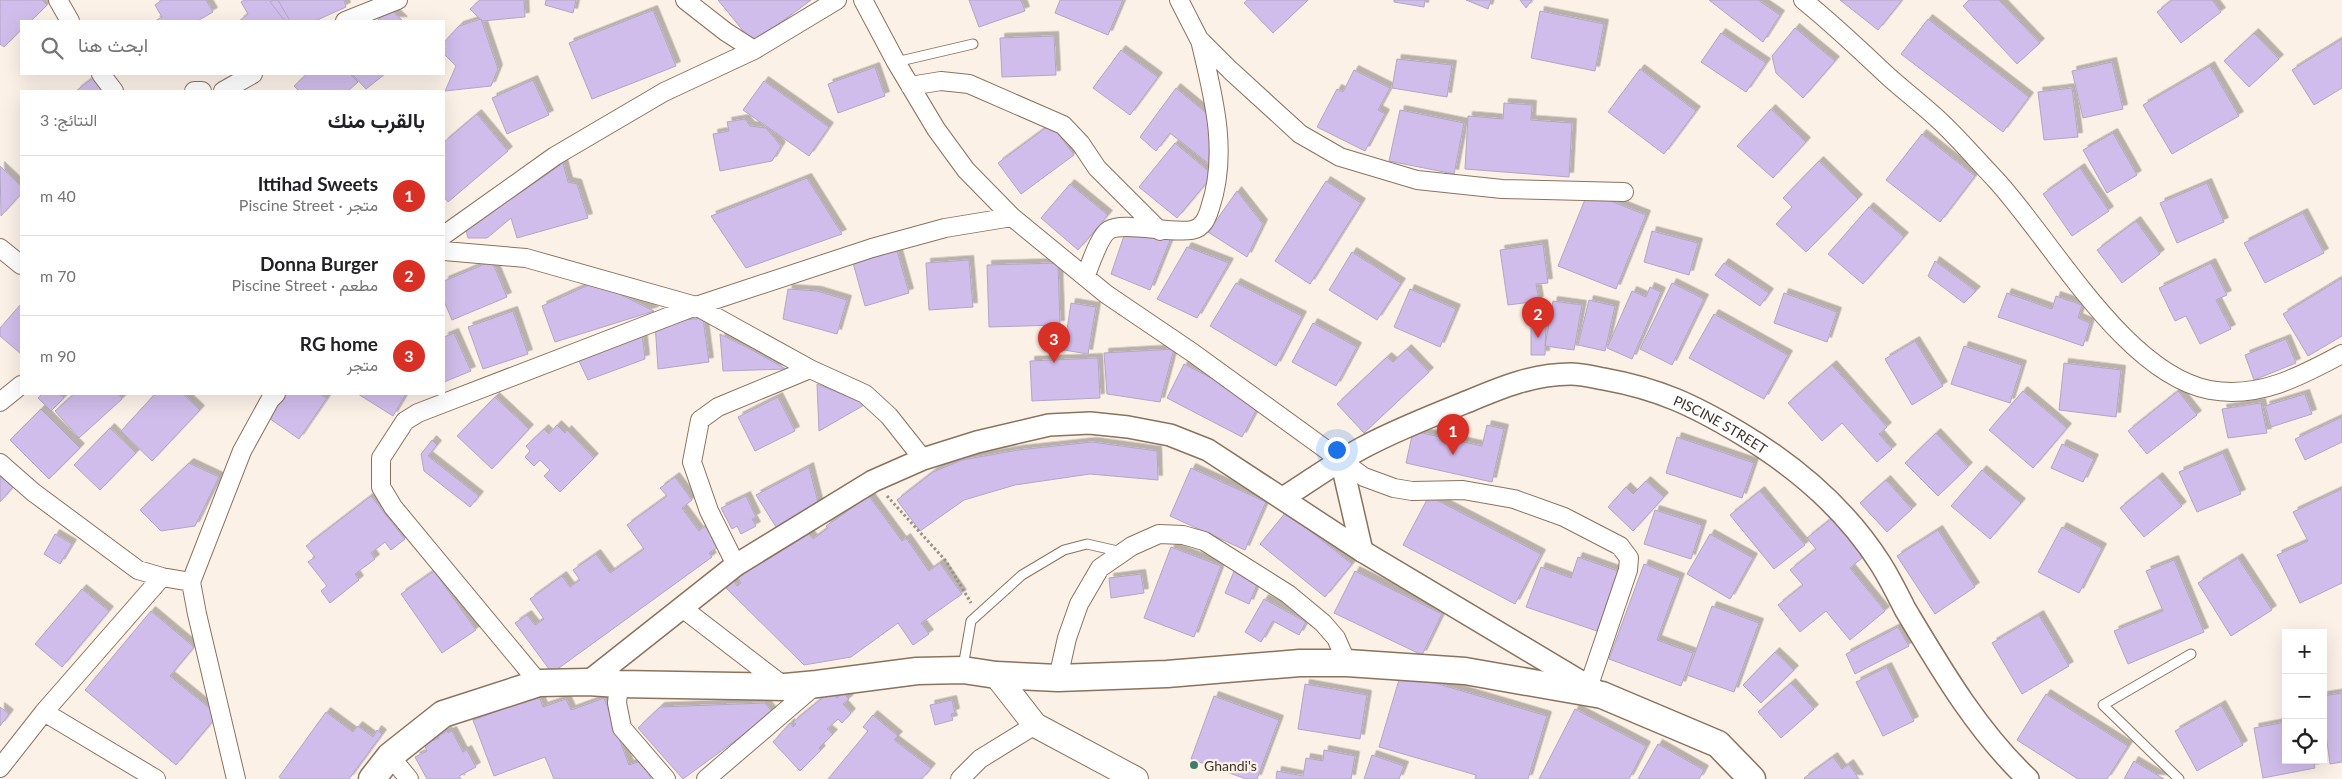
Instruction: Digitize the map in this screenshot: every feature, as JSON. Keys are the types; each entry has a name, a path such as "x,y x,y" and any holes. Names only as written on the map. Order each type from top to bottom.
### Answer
{"main road":[{"path":"372,779 390,756 443,714 539,683 588,682 784,686 817,684 917,671 963,670 996,675 1058,678 1167,674 1300,662 1465,670 1595,690 1718,744 1752,779"},
{"path":"996,675 1035,725 1123,776"}],"street":[{"path":"58,0 69,20"},
{"path":"348,20 398,0"},
{"path":"686,0 726,32 754,50"},
{"path":"445,234 555,156 664,92 754,50 837,0"},
{"path":"588,682 680,607 736,565 872,481 923,459 977,442 1049,425 1090,423 1128,427 1170,435 1193,443 1283,498 1362,552 1595,690 1628,570 1629,558 1620,546 1564,517 1514,499 1463,490 1412,492 1394,488 1364,477 1085,277 1012,217 966,170 936,129 896,62 863,0"},
{"path":"1085,277 1096,250 1108,230 1120,226 1160,231 1194,230 1205,222 1217,189 1219,149 1217,112 1199,39 1179,0"},
{"path":"1802,0 1827,19 1942,123 1998,182 2108,321 2156,365 2183,382 2210,390 2240,392 2278,386 2342,354"},
{"path":"1199,39 1300,134 1340,157 1418,180 1502,189 1624,192"},
{"path":"102,75 113,90"},
{"path":"225,90 251,75"},
{"path":"910,86 941,82 968,84 1063,125 1080,144 1097,168 1160,231"},
{"path":"539,683 393,507 382,487 381,458 404,421 418,413 696,306 872,248 945,228 1012,217"},
{"path":"0,248 20,264"},
{"path":"445,251 526,258 696,306 810,369 865,394 889,416 923,459"},
{"path":"736,565 709,511 692,462 700,420 718,407 810,369"},
{"name":"PISCINE STREET","path":"1283,498 1365,446 1420,420 1496,390 1537,377 1572,374 1640,386 1674,398 1710,415 1757,444 1813,485 1841,512 1879,562 1906,610 1967,708 2004,756 2028,779"},
{"path":"0,402 20,386"},
{"path":"236,779 197,614 192,582 242,451 270,400 275,395"},
{"path":"1341,460 1362,552"},
{"path":"0,462 33,492 138,570 162,578 192,582"},
{"path":"1058,678 1067,638 1079,604 1100,568 1132,546 1159,534 1183,535 1204,541 1288,594 1323,623 1336,638 1347,663"},
{"path":"0,768 44,712 162,578"},
{"path":"680,607 784,686"},
{"path":"619,684 617,704 622,728 666,779"},
{"path":"706,779 817,684"},
{"path":"44,712 156,779"},
{"path":"960,779 980,759 1035,725"},
{"path":"390,756 409,779"}],"lane":[{"path":"896,62 973,44"},
{"path":"963,670 971,621 1022,574 1064,550 1087,544 1123,552"},
{"path":"2178,779 2103,705 2191,654"}],"path":[{"path":"872,481 946,561 971,602 971,621"}],"building":[{"path":"0,0 42,0 47,5 32,20 20,20 20,31 4,47 0,44"},
{"path":"162,0 206,0 213,12 199,20 157,20 162,17 155,5"},
{"path":"244,0 278,0 289,20 240,20 248,14 241,2"},
{"path":"274,0 344,0 346,7 317,20 284,20 270,2"},
{"path":"480,0 524,0 525,17 482,21 470,9"},
{"path":"546,0 576,0 573,13 545,5"},
{"path":"718,0 811,0 753,43"},
{"path":"969,0 1021,0 1025,11 979,27"},
{"path":"1060,0 1123,0 1108,35 1055,13"},
{"path":"1247,0 1308,0 1273,33 1244,3"},
{"path":"1394,0 1425,0 1424,7 1394,2"},
{"path":"1466,0 1491,0 1488,9"},
{"path":"1520,0 1532,0 1526,8"},
{"path":"1709,0 1758,0 1780,15 1763,42"},
{"path":"1840,0 1902,0 1878,30"},
{"path":"1969,0 1999,0 2040,43 2017,64 1963,6"},
{"path":"2172,0 2212,0 2221,12 2181,43 2157,12"},
{"path":"389,8 402,20 378,20"},
{"path":"653,10 676,66 592,99 569,43"},
{"path":"1540,11 1604,24 1595,71 1531,58"},
{"path":"481,19 498,69 491,86 445,91 456,66 445,55 445,41 459,26"},
{"path":"1928,19 2029,97 2003,132 1901,54"},
{"path":"1795,28 1835,61 1803,98 1776,73 1772,56"},
{"path":"1721,33 1766,63 1746,92 1701,62"},
{"path":"2254,33 2279,59 2249,87 2224,61"},
{"path":"1054,36 1056,75 1002,77 1000,38"},
{"path":"2342,39 2342,88 2314,105 2292,70"},
{"path":"1121,50 1158,77 1130,115 1093,88"},
{"path":"1397,59 1452,65 1447,97 1392,88"},
{"path":"2112,62 2123,109 2083,118 2072,71"},
{"path":"2210,66 2239,116 2172,154 2143,105"},
{"path":"875,67 885,96 838,113 828,84"},
{"path":"1640,69 1696,111 1664,154 1608,112"},
{"path":"1354,70 1390,88 1378,110 1385,114 1365,151 1317,127 1337,89 1343,92"},
{"path":"306,75 351,75 358,82 349,90 298,90 294,86"},
{"path":"353,75 384,75 366,89"},
{"path":"94,77 104,90 77,90"},
{"path":"533,80 549,115 507,134 492,98"},
{"path":"764,81 829,127 809,156 743,110"},
{"path":"1176,88 1210,116 1209,164 1170,133 1156,151 1140,137"},
{"path":"2072,88 2078,137 2044,140 2038,92"},
{"path":"1504,103 1532,105 1531,120 1572,123 1569,177 1465,169 1468,116 1503,119"},
{"path":"1771,109 1806,142 1773,178 1737,146"},
{"path":"1400,110 1464,123 1454,174 1389,161"},
{"path":"477,114 508,151 448,202 445,198 445,141"},
{"path":"745,119 750,126 766,128 781,146 772,161 720,171 713,134 729,131 727,122"},
{"path":"1051,124 1074,155 1021,194 998,163"},
{"path":"2113,133 2137,175 2107,193 2083,150"},
{"path":"1922,134 1975,176 1940,222 1886,180"},
{"path":"1175,143 1213,175 1177,218 1139,187"},
{"path":"1819,161 1858,199 1806,252 1776,224 1792,207 1783,198"},
{"path":"563,163 568,182 577,184 588,218 517,238 511,218 487,238 468,238 465,226 523,191"},
{"path":"0,166 20,185 20,195 1,216"},
{"path":"2080,168 2109,211 2072,236 2043,194"},
{"path":"807,178 842,234 746,268 711,216"},
{"path":"1326,181 1361,203 1310,284 1275,261"},
{"path":"2207,183 2224,222 2177,243 2160,203"},
{"path":"1070,184 1108,215 1078,250 1041,218"},
{"path":"1237,191 1263,224 1247,257 1208,232"},
{"path":"1588,192 1646,215 1616,289 1558,266"},
{"path":"1869,207 1904,237 1863,284 1828,254"},
{"path":"2303,213 2324,253 2265,283 2244,243"},
{"path":"2136,221 2160,254 2122,283 2097,250"},
{"path":"1652,231 1698,243 1689,275 1644,262"},
{"path":"1125,233 1171,238 1150,290 1111,274"},
{"path":"1543,244 1548,283 1536,284 1539,301 1508,305 1500,250"},
{"path":"896,247 909,293 865,306 852,259"},
{"path":"1187,247 1229,263 1197,318 1157,299"},
{"path":"1352,252 1401,283 1377,320 1329,290"},
{"path":"969,260 973,307 929,310 926,263"},
{"path":"492,261 507,297 452,320 445,303 445,281"},
{"path":"1935,261 1976,291 1964,303 1928,276"},
{"path":"1058,263 1060,325 989,327 987,265"},
{"path":"1724,263 1769,293 1760,306 1715,275"},
{"path":"2211,263 2227,295 2216,300 2231,329 2200,344 2186,316 2175,321 2159,288"},
{"path":"2342,278 2342,336 2308,356 2283,314"},
{"path":"595,282 654,311 555,342 542,306"},
{"path":"1236,283 1302,316 1276,366 1210,326"},
{"path":"1672,283 1704,299 1672,365 1640,349"},
{"path":"1650,287 1661,292 1632,359 1607,348 1632,291 1646,297"},
{"path":"788,289 817,291 847,300 837,334 783,319"},
{"path":"1410,289 1456,309 1440,347 1394,327"},
{"path":"1784,293 1837,312 1827,342 1774,323"},
{"path":"2007,293 2052,309 2056,296 2082,305 2078,318 2090,323 2083,346 1998,317"},
{"path":"1589,300 1615,306 1605,351 1578,345"},
{"path":"1553,301 1582,305 1574,350 1545,346"},
{"path":"1071,303 1096,307 1088,354 1064,350"},
{"path":"20,305 20,353 0,336 0,328"},
{"path":"513,311 528,354 483,369 468,327"},
{"path":"1714,314 1788,355 1764,399 1689,358"},
{"path":"703,318 709,362 658,369 655,323"},
{"path":"1531,321 1546,321 1545,355 1531,355"},
{"path":"1313,323 1357,347 1336,386 1292,362"},
{"path":"454,333 471,371 445,382 445,337"},
{"path":"642,333 645,359 588,380 578,359"},
{"path":"720,334 752,350 786,369 723,371"},
{"path":"2286,339 2296,363 2254,380 2245,355"},
{"path":"1915,341 1943,386 1912,405 1885,359"},
{"path":"1964,346 2022,365 2010,403 1951,384"},
{"path":"1174,349 1160,402 1107,394 1104,353"},
{"path":"1407,349 1429,372 1364,433 1337,404 1387,357 1393,362"},
{"path":"1098,358 1100,398 1032,401 1030,361"},
{"path":"2064,363 2121,370 2116,417 2059,410"},
{"path":"1184,364 1260,403 1242,437 1167,398"},
{"path":"1832,365 1887,427 1879,434 1892,449 1877,462 1842,423 1822,441 1788,403"},
{"path":"817,384 866,404 819,431"},
{"path":"2023,391 2067,428 2033,468 1989,430"},
{"path":"2178,391 2197,415 2147,454 2128,431"},
{"path":"2305,394 2312,414 2271,427 2265,406"},
{"path":"41,395 60,395 64,398 51,411 38,398"},
{"path":"73,395 119,395 122,399 79,438 55,411"},
{"path":"154,395 184,395 200,410 152,461 121,431"},
{"path":"284,395 322,395 327,398 299,439 269,418"},
{"path":"360,395 405,395 393,416"},
{"path":"495,397 529,429 492,469 457,436"},
{"path":"778,397 795,431 755,451 738,417"},
{"path":"2261,403 2267,433 2228,438 2222,409"},
{"path":"41,409 80,448 49,479 10,440"},
{"path":"2342,417 2342,442 2305,460 2295,439"},
{"path":"557,425 565,433 567,430 594,458 560,492 544,476 550,470 540,460 534,466 525,457 530,451 526,446 544,429 549,434"},
{"path":"1487,425 1504,429 1492,482 1406,463 1413,431 1482,446"},
{"path":"110,428 136,453 100,490 74,465"},
{"path":"1936,433 1968,467 1938,496 1905,463"},
{"path":"1677,437 1754,463 1742,498 1666,473"},
{"path":"432,440 437,445 428,456 479,496 470,507 424,471 421,454"},
{"path":"1092,442 1157,451 1158,480 1090,474 1015,485 964,500 920,531 897,500 933,472 962,460 1018,450"},
{"path":"2062,444 2094,459 2083,482 2051,468"},
{"path":"2223,453 2241,494 2197,512 2179,472"},
{"path":"189,463 219,477 195,526 161,531 140,510"},
{"path":"809,467 819,506 778,530 756,495"},
{"path":"1191,468 1266,502 1245,550 1170,516"},
{"path":"1982,470 2021,503 1990,539 1951,506"},
{"path":"0,476 13,487 0,502"},
{"path":"675,477 692,500 682,508 699,531 705,526 720,546 709,553 712,557 552,673 515,623 527,615 535,625 544,619 530,599 562,576 570,587 580,580 573,570 596,554 610,573 644,549 627,525 667,496 660,488"},
{"path":"2158,477 2182,506 2144,537 2120,508"},
{"path":"1886,480 1912,509 1887,532 1860,503"},
{"path":"1646,481 1664,497 1633,531 1608,507 1626,487 1633,494"},
{"path":"2342,489 2342,583 2300,603 2277,555 2308,541 2293,512"},
{"path":"1760,491 1805,545 1774,569 1730,515"},
{"path":"371,496 405,539 391,550 385,542 371,553 375,559 355,574 359,580 330,603 321,591 327,586 308,562 315,557 306,546"},
{"path":"746,496 756,517 752,519 756,526 741,534 737,526 732,529 721,508"},
{"path":"869,496 902,541 906,538 929,571 940,563 962,594 921,623 929,634 913,645 898,623 851,657 804,665 724,586 733,579 737,586 741,583 738,578 806,530 813,539 828,528 826,526"},
{"path":"1429,496 1541,554 1515,604 1403,545"},
{"path":"1655,510 1702,525 1691,559 1644,544"},
{"path":"1286,512 1352,564 1325,597 1260,544"},
{"path":"1836,515 1868,553 1850,568 1885,611 1850,640 1826,611 1800,632 1778,605 1803,585 1790,570 1816,549 1807,538"},
{"path":"2062,527 2102,548 2079,593 2038,572"},
{"path":"1938,530 1975,587 1935,614 1897,556"},
{"path":"55,534 72,544 60,564 44,554"},
{"path":"1710,534 1753,558 1730,599 1687,574"},
{"path":"1171,547 1221,566 1194,637 1144,618"},
{"path":"1578,557 1618,571 1597,631 1526,607 1541,567 1571,578"},
{"path":"2238,558 2272,610 2231,636 2198,583"},
{"path":"2174,560 2204,632 2128,664 2114,631 2163,611 2146,571"},
{"path":"1644,564 1680,578 1657,640 1693,653 1681,686 1609,659"},
{"path":"1235,569 1259,580 1249,604 1225,593"},
{"path":"434,571 476,630 442,653 401,594"},
{"path":"1355,571 1442,614 1422,655 1334,613"},
{"path":"1141,574 1144,593 1111,598 1109,578"},
{"path":"82,589 109,611 62,667 35,644"},
{"path":"1264,599 1306,622 1299,635 1273,621 1261,642 1245,632"},
{"path":"1712,606 1759,623 1734,692 1687,675"},
{"path":"151,611 194,647 170,676 218,715 176,765 85,690"},
{"path":"2039,615 2069,666 2022,694 1992,643"},
{"path":"1898,627 1909,646 1855,674 1846,654"},
{"path":"1775,652 1794,670 1761,703 1743,685"},
{"path":"1887,667 1914,721 1883,736 1856,682"},
{"path":"1401,673 1547,716 1528,779 1475,779 1476,775 1379,747"},
{"path":"1791,683 1814,709 1781,738 1758,712"},
{"path":"1305,684 1367,695 1360,739 1298,729"},
{"path":"831,691 837,698 843,693 849,699 843,704 851,713 842,723 838,719 827,729 833,734 819,748 821,750 800,771 773,742 790,723 793,727 796,724 793,722"},
{"path":"2342,693 2342,762 2330,764 2327,742 2327,695"},
{"path":"2046,694 2128,746 2107,779 2078,779 2017,740"},
{"path":"539,696 543,707 566,699 571,710 604,698 629,765 644,760 651,779 554,779 545,757 494,776 473,720"},
{"path":"1214,696 1279,720 1257,779 1246,779 1191,759"},
{"path":"952,700 955,713 951,714 953,720 935,725 930,705"},
{"path":"765,703 773,713 683,779 638,728 660,707"},
{"path":"2221,705 2243,745 2197,771 2175,731"},
{"path":"0,707 9,714 0,726"},
{"path":"1575,709 1646,746 1629,779 1539,779"},
{"path":"326,712 353,732 358,726 373,737 377,730 382,734 349,779 282,779 279,777"},
{"path":"873,715 898,736 894,740 931,768 922,779 828,779 868,731 863,727"},
{"path":"2282,723 2282,764 2314,764 2315,768 2263,778 2254,728"},
{"path":"447,731 448,733 452,731 463,752 467,750 476,767 459,776 461,779 427,779 415,757 427,751 424,744 439,738 438,736"},
{"path":"1658,744 1704,770 1699,779 1638,779"},
{"path":"1324,750 1355,756 1351,779 1276,779 1277,771 1303,776 1306,758 1323,761"},
{"path":"1372,755 1404,766 1399,779 1364,779"},
{"path":"1833,757 1842,769 1849,764 1859,779 1804,778"},
{"path":"2134,761 2164,779 2124,779"}],"place":[{"name":"Donna Burger","path":"1538,338"},
{"name":"RG home","path":"1054,363"},
{"name":"Ittihad Sweets","path":"1453,455"},
{"name":"Ghandi's","path":"1194,765"}]}
